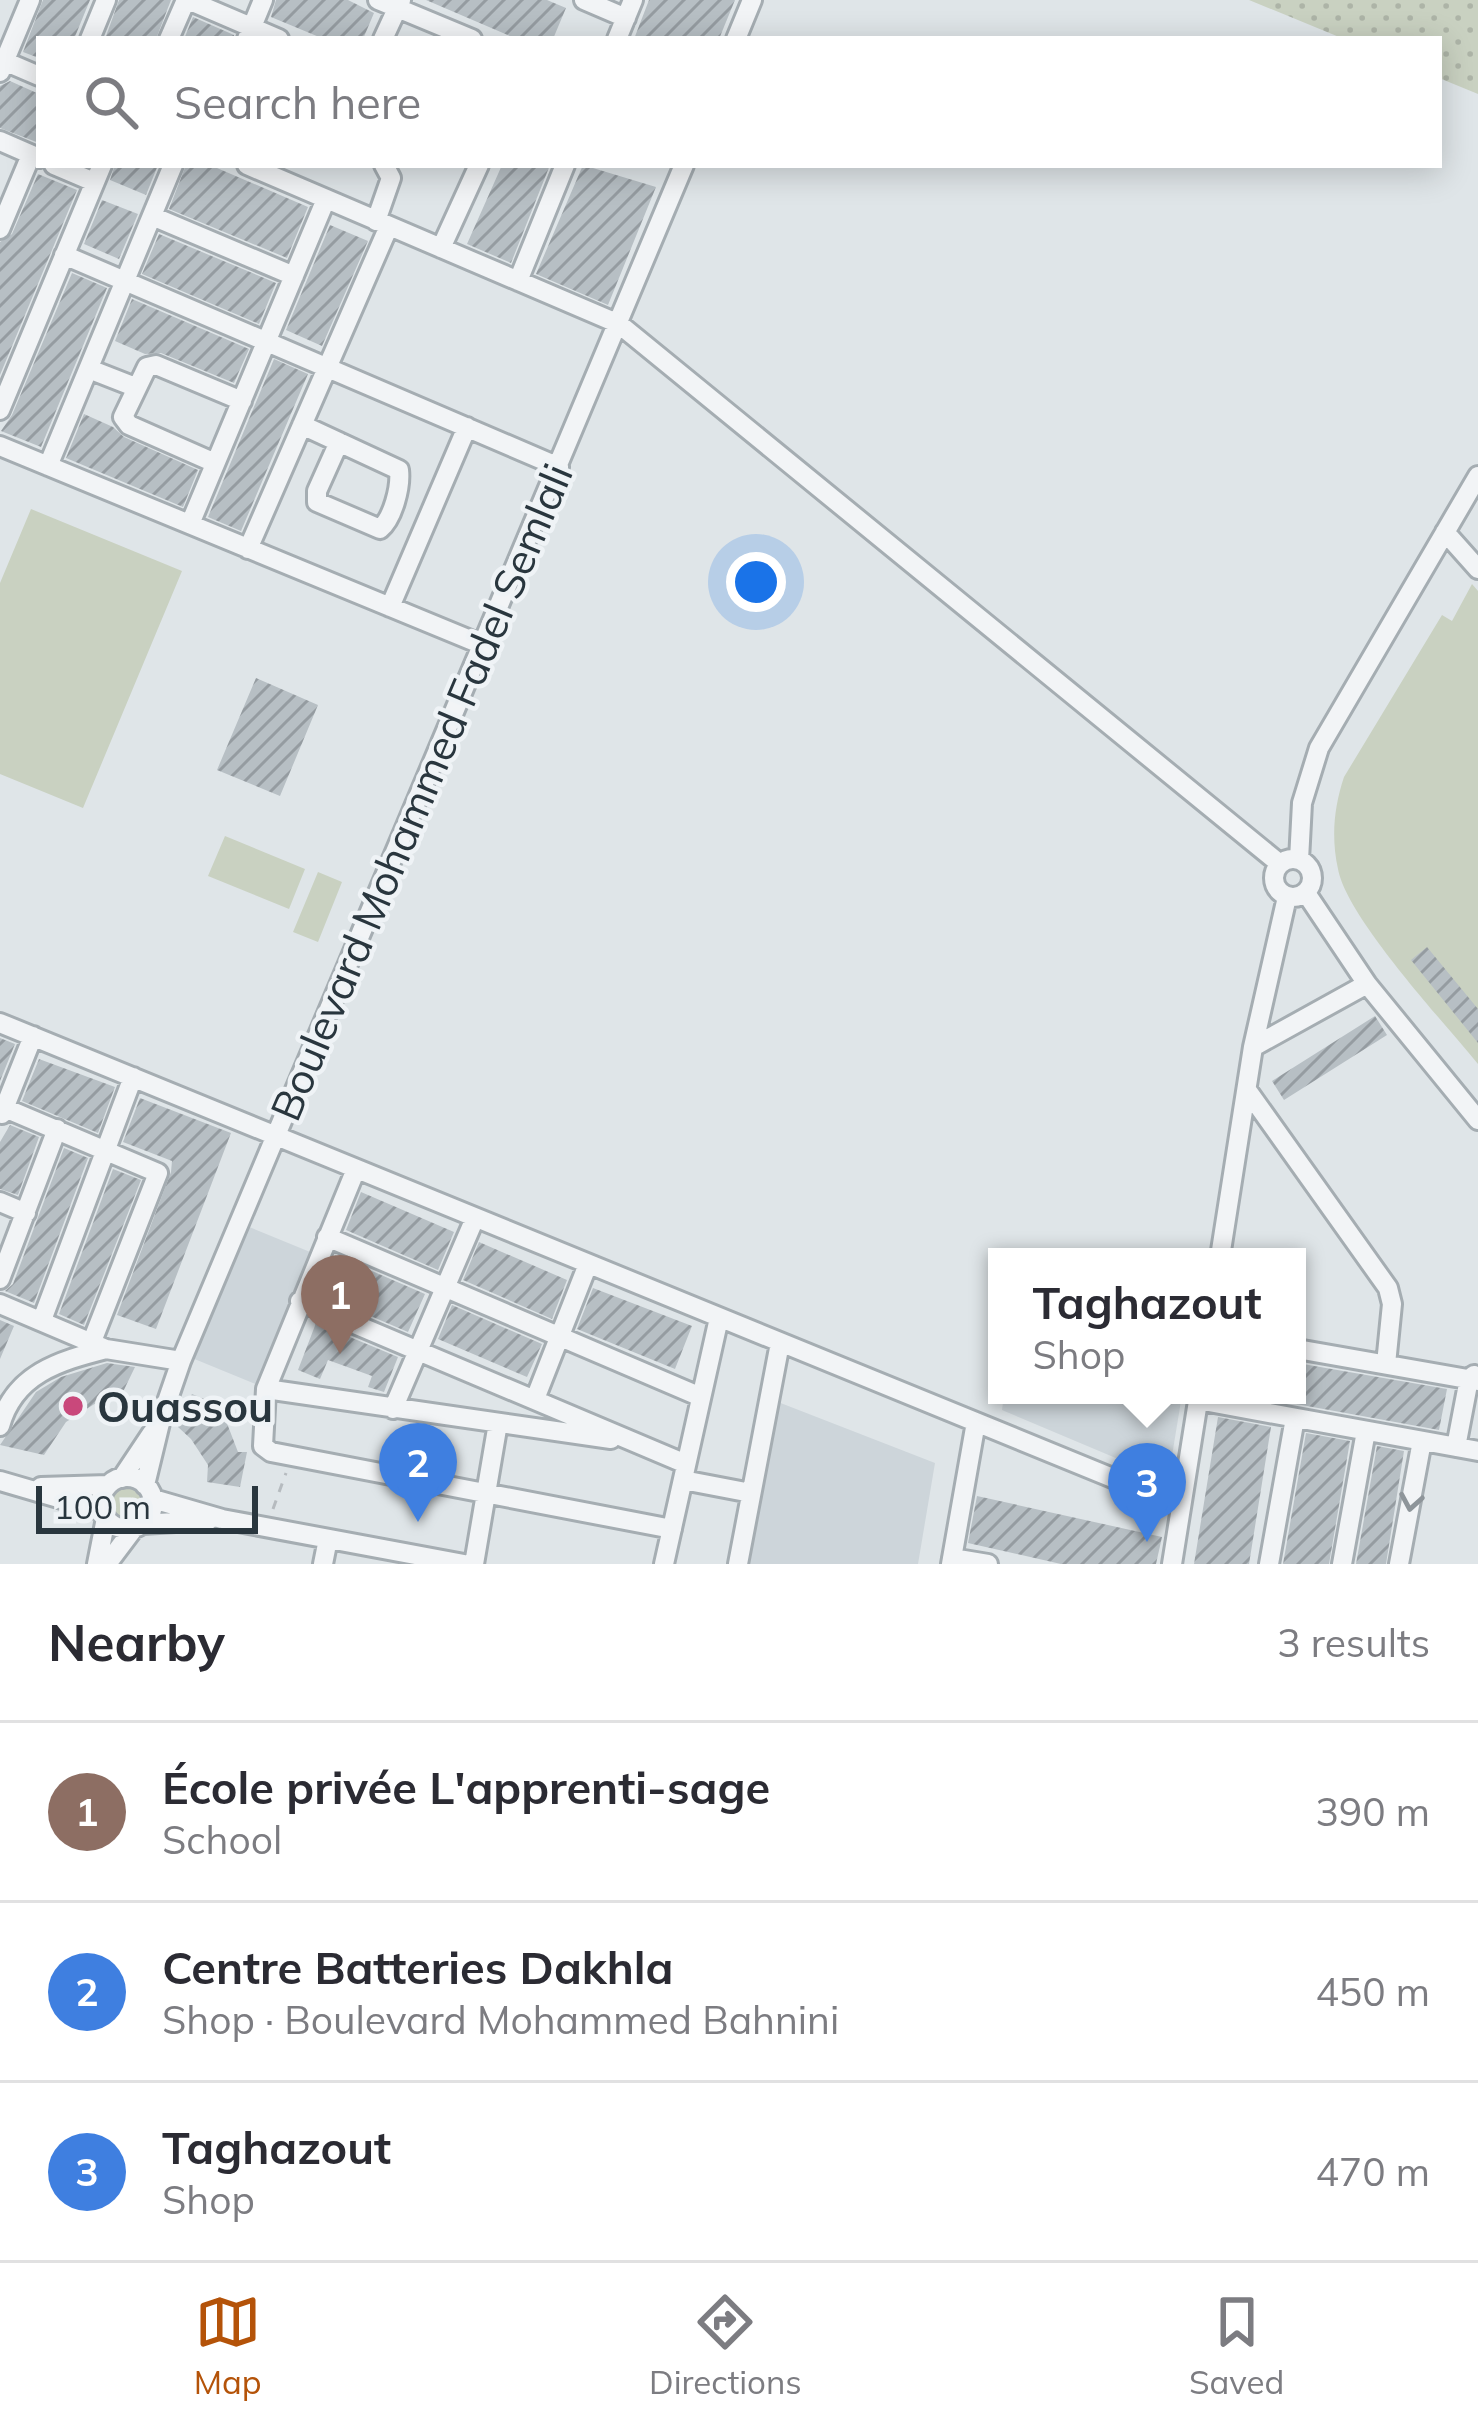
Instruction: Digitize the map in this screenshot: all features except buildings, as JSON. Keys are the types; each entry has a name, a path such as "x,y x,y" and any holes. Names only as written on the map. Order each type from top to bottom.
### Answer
{"street":[{"path":"30,0 2,66 36,75"},
{"path":"91,36 106,0"},
{"path":"170,36 187,0 249,33 263,0"},
{"path":"378,0 399,4 466,36"},
{"path":"584,0 630,9"},
{"path":"737,36 752,0"},
{"path":"384,36 399,4"},
{"path":"0,141 35,157 0,229"},
{"path":"48,466 172,168"},
{"path":"257,168 619,324 1290,862 1312,874 1296,895 1253,1047 1221,1248"},
{"path":"248,549 327,368 382,223 391,178 386,168"},
{"path":"441,248 478,168"},
{"path":"518,281 565,168"},
{"name":"Boulevard Mohammed Fadel Semlali","path":"149,1492 161,1419 181,1360 683,168"},
{"path":"0,410 7,374 98,174"},
{"path":"190,524 326,199"},
{"path":"152,216 294,276"},
{"path":"64,255 560,467"},
{"path":"215,464 125,422 135,387 147,367 156,364 242,401"},
{"path":"89,369 135,387"},
{"path":"302,425 339,442 399,470 387,524 380,529 317,502 317,491 339,442"},
{"path":"390,607 467,427"},
{"path":"0,446 484,646"},
{"path":"1478,476 1472,500 1444,532 1319,748 1290,862 1274,882 1296,895 1478,1120"},
{"path":"393,502 429,515"},
{"path":"1444,532 1478,569"},
{"path":"1253,1047 1367,984"},
{"path":"0,1023 1180,1506"},
{"path":"0,1426 4,1399 20,1385 56,1363 99,1346 158,1173 2,1111 33,1036"},
{"path":"41,1320 133,1077"},
{"path":"1246,1090 1388,1288 1392,1304 1386,1364"},
{"path":"0,1279 57,1130"},
{"path":"356,1169 266,1389 263,1446 271,1452 672,1529"},
{"path":"0,1202 26,1213"},
{"path":"393,1409 475,1218"},
{"path":"328,1237 701,1397"},
{"path":"535,1399 588,1264"},
{"path":"300,1301 637,1442 685,1472 752,1493"},
{"path":"0,1304 99,1346 181,1360"},
{"path":"664,1564 719,1318"},
{"path":"738,1564 780,1342"},
{"path":"1306,1351 1475,1377 1456,1447"},
{"path":"266,1389 637,1442"},
{"path":"1172,1564 1197,1404"},
{"path":"1227,1404 1478,1450"},
{"path":"1269,1564 1295,1418"},
{"name":"Boulevard Mohammed Fadel Semlali","path":"115,1482 161,1419"},
{"path":"474,1564 498,1423"},
{"path":"976,1423 951,1561 988,1564"},
{"path":"1342,1564 1366,1431"},
{"path":"1400,1564 1422,1441"},
{"path":"27,1487 130,1477 149,1492 223,1519 415,1560 464,1564"},
{"path":"0,1481 104,1515 119,1527 223,1519"},
{"path":"97,1564 102,1498 115,1482"},
{"path":"107,1564 151,1513 149,1492"},
{"path":"323,1564 328,1538"}],"path":[{"path":"266,1527 292,1456"}],"shaded area":[{"path":"247,1226 315,1254 260,1386 192,1358"},
{"path":"778,1402 935,1463 918,1564 749,1564"},
{"path":"1003,1404 1181,1404 1168,1480 1002,1410"}],"green space":[{"path":"1249,0 1478,0 1478,94 1442,79 1442,36 1337,36"},
{"path":"31,509 182,571 83,808 0,774 0,583"},
{"path":"1472,584 1478,591 1478,1064 1398,969 1359,914 1338,869 1334,834 1344,777 1442,615 1452,621"},
{"path":"225,836 305,869 289,909 208,876"},
{"path":"318,872 342,882 318,942 293,932"},
{"path":"126,1484 140,1489 145,1503 140,1517 126,1522 112,1517 107,1503 112,1489"}],"place":[{"name":"École privée L'apprenti-sage","path":"340,1354"},
{"name":"Ouassou","path":"73,1406"},
{"name":"Centre Batteries Dakhla","path":"418,1522"},
{"name":"Taghazout","path":"1147,1542"}]}
